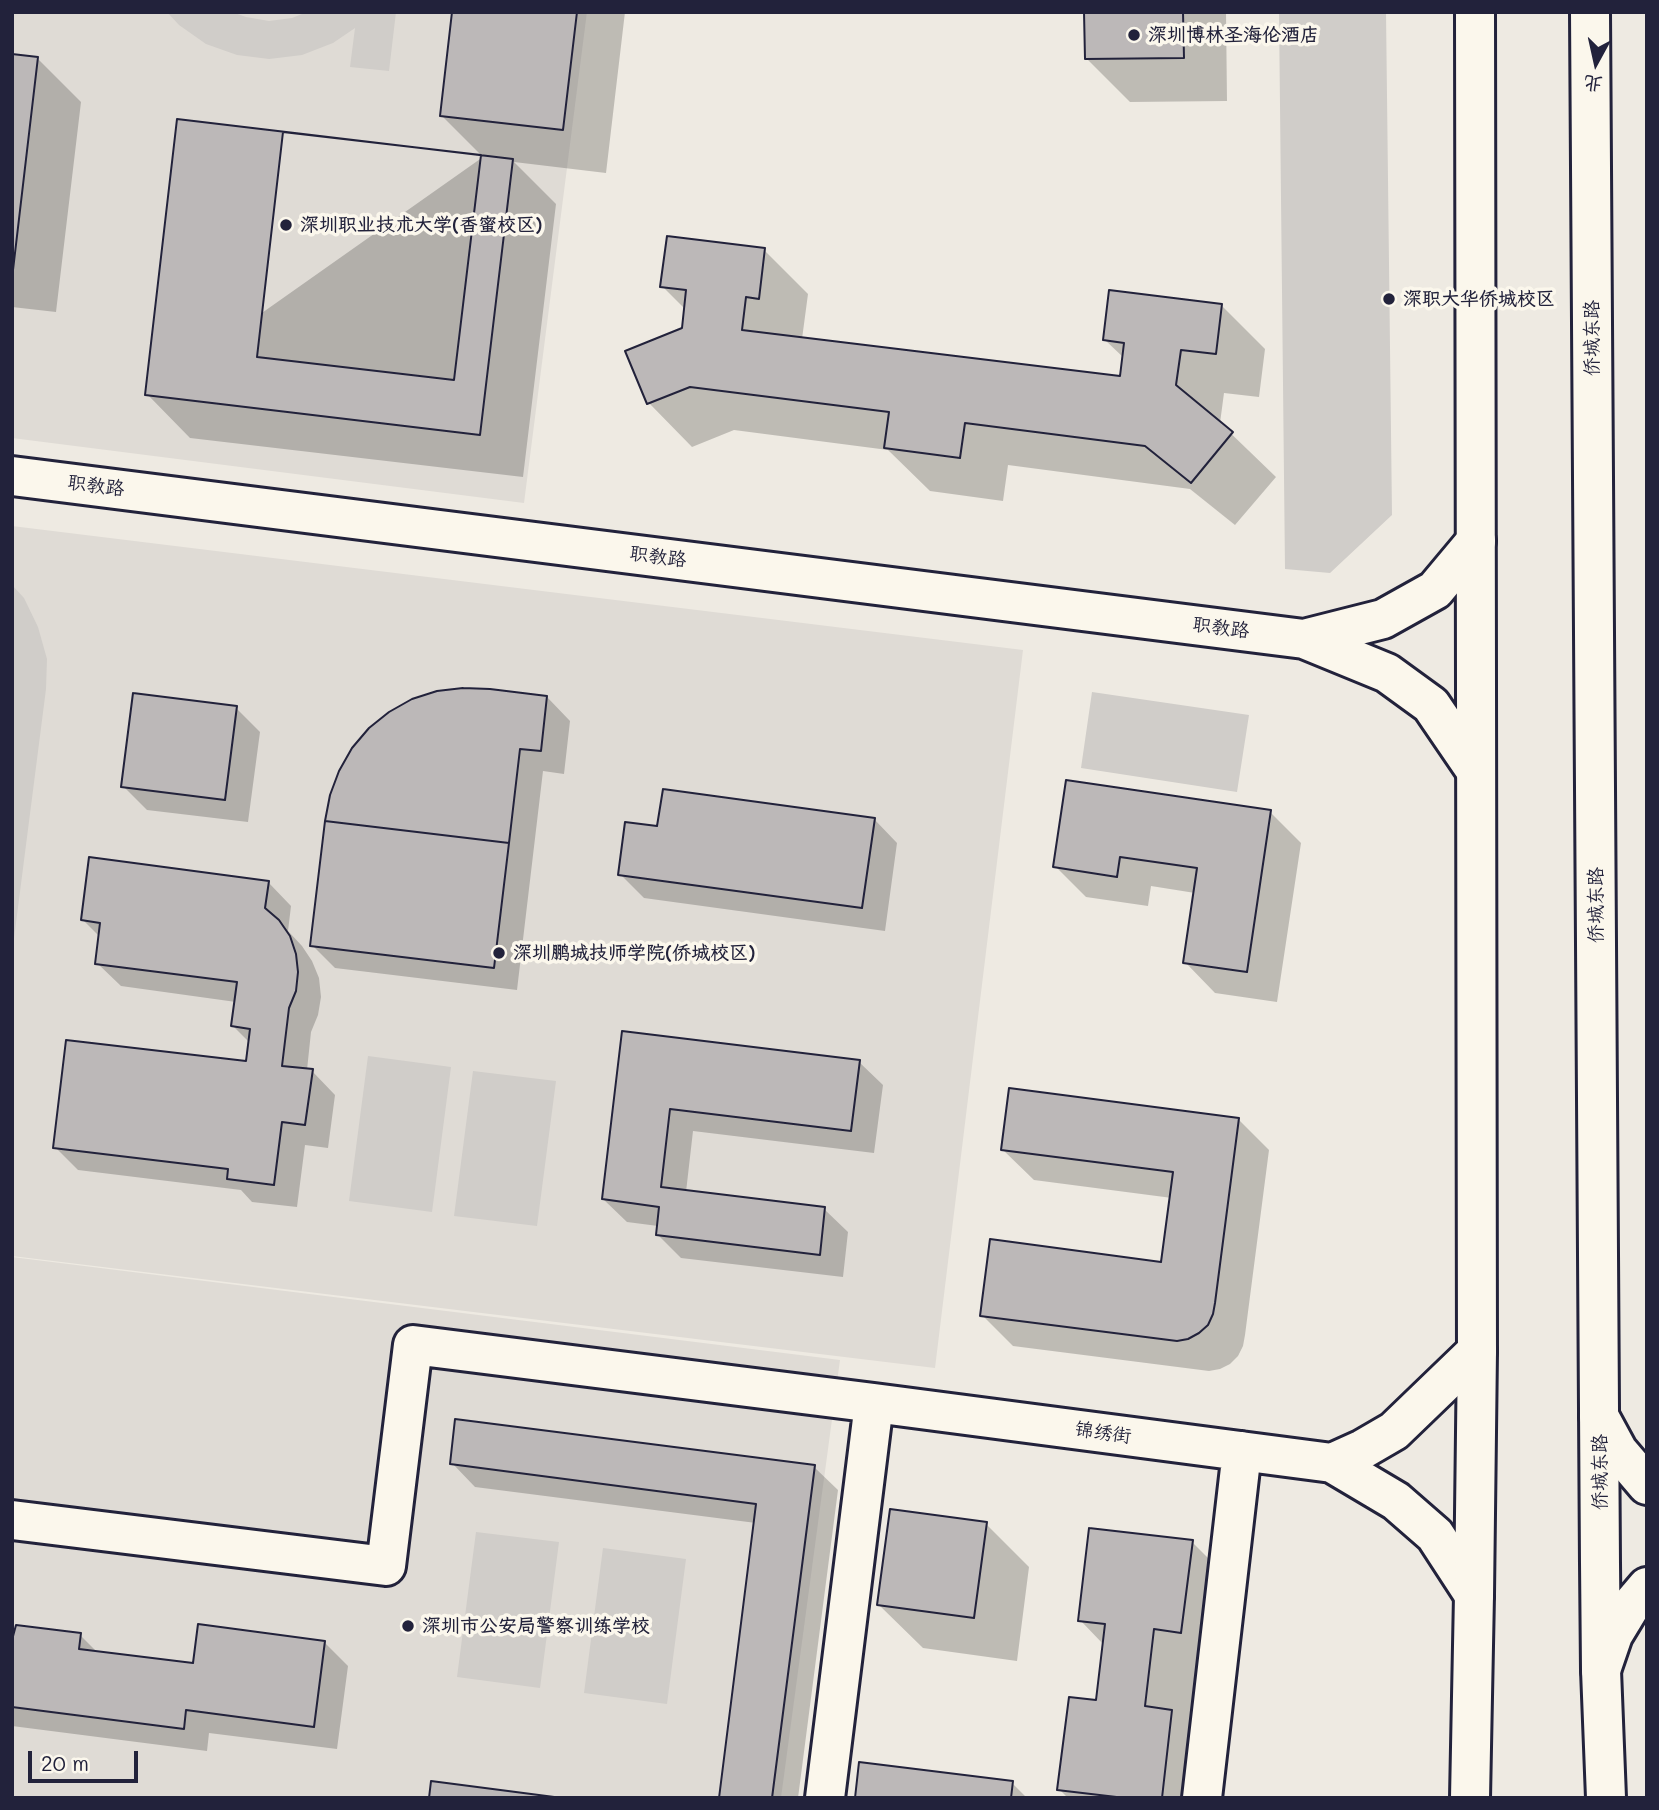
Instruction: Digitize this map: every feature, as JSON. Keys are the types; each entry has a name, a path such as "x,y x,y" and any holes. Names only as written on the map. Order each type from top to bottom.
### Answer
{"main road":[{"path":"1469,1798 1477,1352 1475,12"},
{"name":"侨城东路","path":"1590,12 1601,1670 1606,1798"},
{"name":"职教路","path":"12,476 1304,639 1387,673 1431,705 1476,771"},
{"name":"职教路","path":"1304,639 1383,619 1425,596 1435,590 1476,541"},
{"name":"锦绣街","path":"12,1520 386,1566 413,1345 874,1402 1332,1463 1396,1501 1435,1535 1474,1595"},
{"path":"1332,1463 1394,1431 1477,1352"},
{"path":"825,1798 874,1402"},
{"path":"1599,1416 1618,1451 1647,1485"},
{"path":"1202,1798 1242,1451"},
{"path":"1601,1670 1613,1635 1630,1607 1647,1587"}],"shaded area":[{"name":"深圳职业技术大学(香蜜校区)","path":"12,12 587,12 524,503 12,438"},
{"path":"167,12 232,12 269,21 292,18 307,12 396,12 389,71 350,67 355,28 333,43 302,55 269,59 237,55 206,44 179,25"},
{"path":"1279,12 1386,12 1392,515 1330,573 1285,569"},
{"name":"深圳鹏城技师学院(侨城校区)","path":"12,526 1023,650 935,1368 12,1256"},
{"path":"12,585 24,598 38,627 47,659 46,689 12,954"},
{"path":"1092,692 1249,715 1237,792 1081,768"},
{"path":"368,1056 451,1067 432,1212 349,1201"},
{"path":"473,1071 556,1081 537,1226 454,1216"},
{"name":"深圳市公安局警察训练学校","path":"12,1257 840,1360 781,1798 12,1798"},
{"path":"476,1532 559,1542 540,1688 457,1677"},
{"path":"603,1548 686,1559 667,1704 584,1693"}],"building":[{"path":"452,12 577,12 563,130 440,116"},
{"name":"深圳博林圣海伦酒店","path":"1084,12 1183,12 1184,58 1085,59"},
{"path":"12,54 38,57 13,270 12,270"},
{"path":"177,119 513,159 480,435 145,395"},
{"path":"283,132 481,155 454,380 257,357"},
{"path":"667,236 765,248 759,299 746,297 742,330 1120,376 1124,343 1103,340 1109,290 1222,304 1216,354 1181,350 1176,385 1233,432 1191,483 1145,446 965,423 960,458 884,448 889,412 690,387 647,404 625,351 682,328 686,290 660,287"},
{"path":"463,688 547,696 541,751 520,749 509,843 325,821 330,795 339,771 352,748 369,728 412,699 437,691"},
{"path":"133,693 237,706 225,800 121,787"},
{"path":"1066,780 1271,810 1247,972 1183,963 1197,868 1120,857 1117,877 1053,867"},
{"path":"663,789 875,818 862,908 618,875 625,822 657,826"},
{"path":"325,821 509,843 494,968 310,946"},
{"path":"89,857 269,881 265,908 279,920 290,936 298,972 296,991 289,1008 282,1066 313,1069 305,1125 282,1122 274,1185 227,1179 228,1169 53,1148 66,1040 246,1061 250,1029 231,1026 237,982 95,964 100,923 81,920"},
{"path":"622,1031 860,1060 851,1131 670,1109 661,1187 825,1207 820,1255 656,1235 659,1207 602,1199"},
{"path":"1009,1088 1239,1118 1213,1314 1208,1325 1199,1333 1177,1341 980,1316 990,1239 1161,1262 1173,1172 1001,1150"},
{"path":"455,1419 815,1465 772,1798 719,1798 756,1504 450,1464"},
{"path":"890,1509 987,1522 974,1618 877,1605"},
{"path":"1089,1528 1193,1540 1181,1633 1154,1629 1145,1706 1172,1710 1162,1798 1125,1798 1057,1790 1069,1697 1096,1700 1105,1624 1078,1621"},
{"path":"198,1624 325,1641 314,1727 186,1710 184,1729 12,1707 12,1640 16,1625 81,1633 79,1649 193,1663"},
{"path":"859,1762 1013,1781 1011,1798 855,1798"},
{"path":"431,1781 562,1798 429,1798"}],"place":[{"name":"深圳博林圣海伦酒店","path":"1134,35"},
{"name":"深圳职业技术大学(香蜜校区)","path":"286,225"},
{"name":"深职大华侨城校区","path":"1389,299"},
{"name":"深圳鹏城技师学院(侨城校区)","path":"499,953"},
{"name":"深圳市公安局警察训练学校","path":"408,1626"}]}
